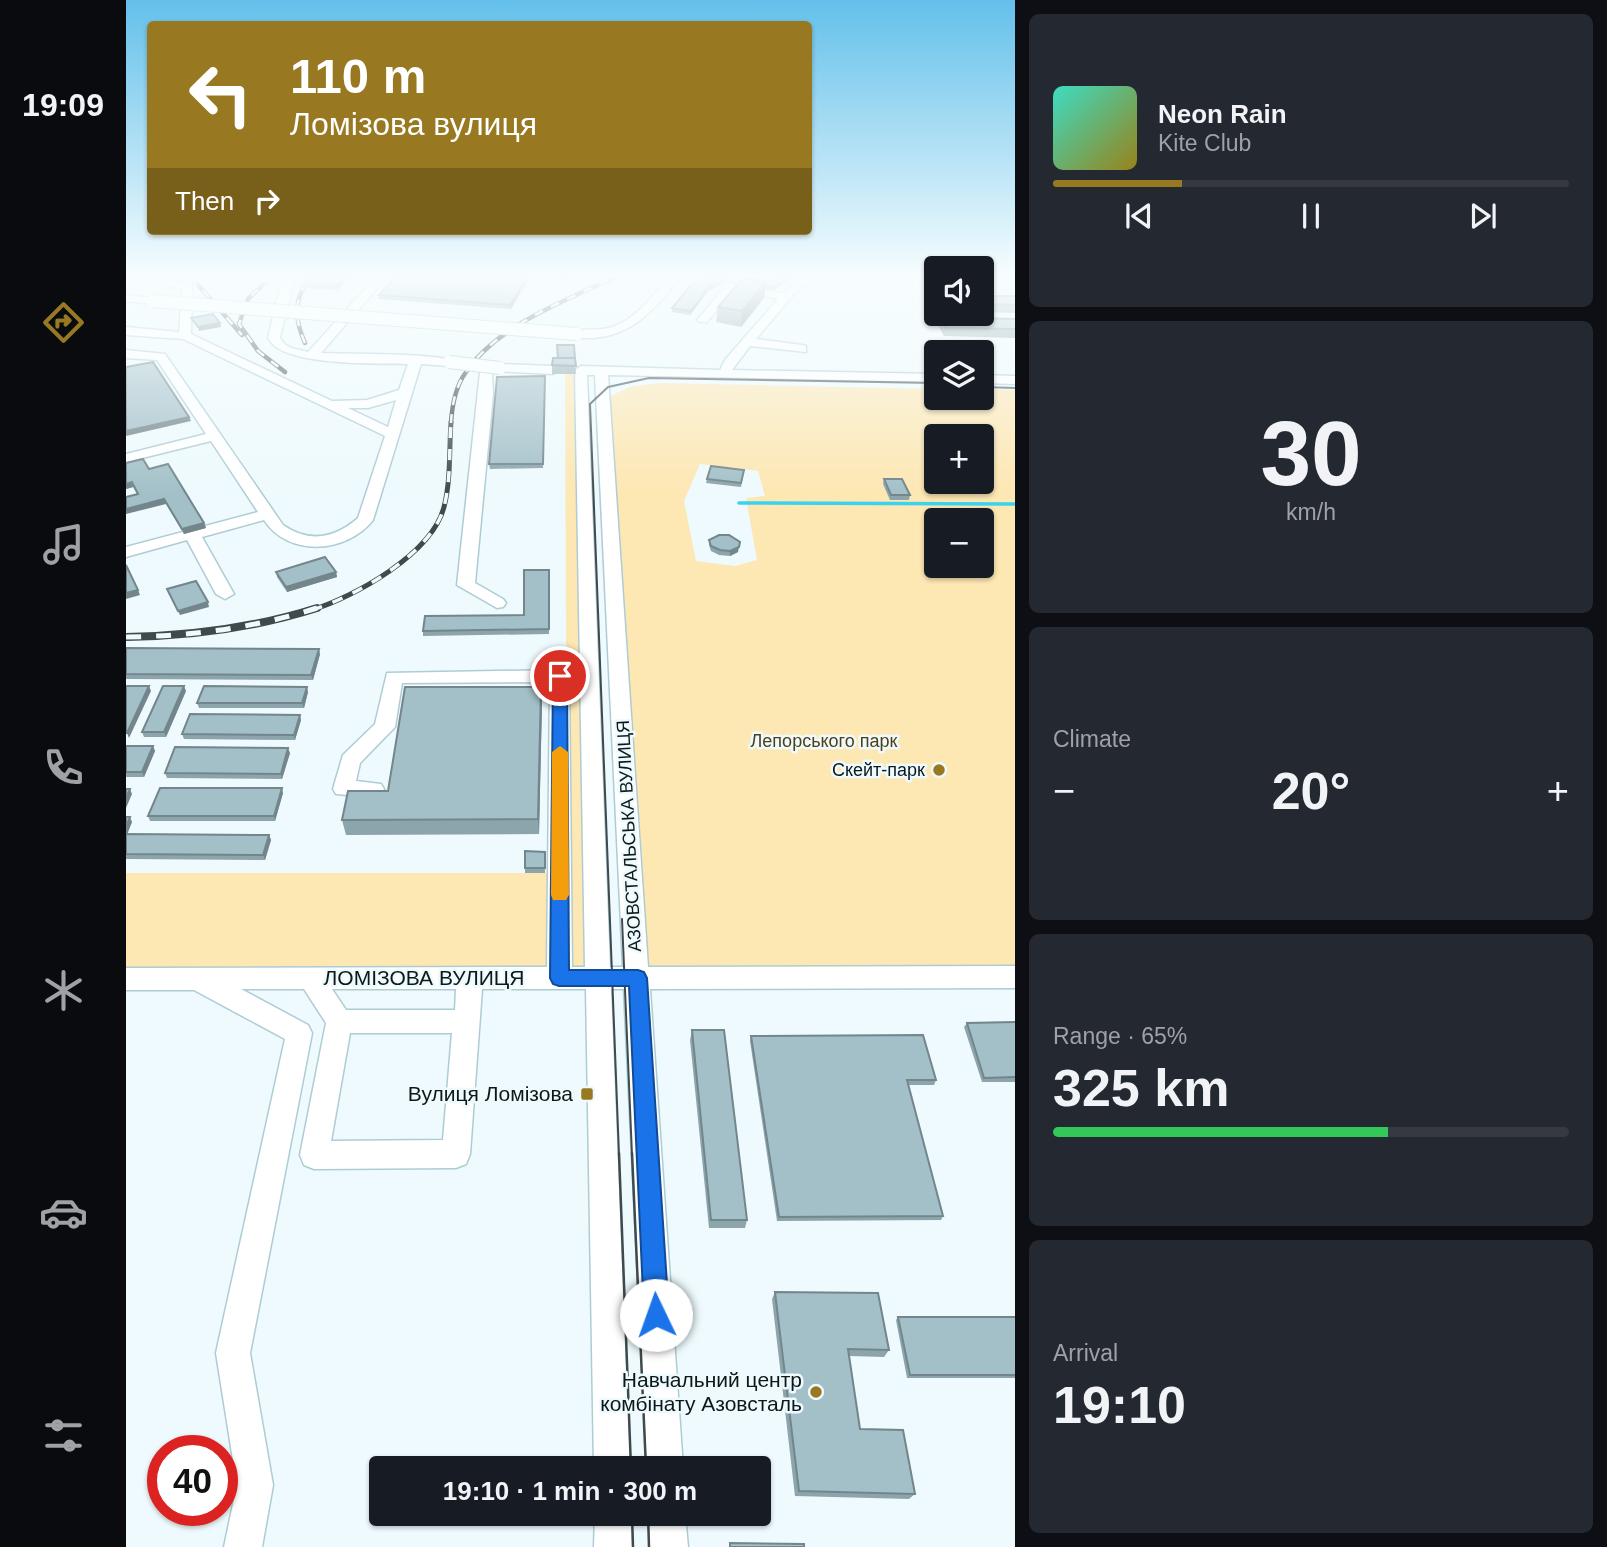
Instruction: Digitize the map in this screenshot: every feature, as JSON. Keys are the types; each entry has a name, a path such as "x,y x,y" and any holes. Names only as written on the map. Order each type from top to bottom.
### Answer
{"street":[{"path":"213,349 392,434"},
{"path":"284,349 311,356 415,361 493,373 552,370"},
{"path":"311,356 317,349"},
{"path":"726,373 729,363 741,349"},
{"path":"126,354 161,356 277,528 289,538 310,542 334,540 354,531 365,520 415,361"},
{"path":"586,371 924,378"},
{"name":"АЗОВСТАЛЬСЬКА ВУЛИЦЯ","path":"586,371 612,1456"},
{"name":"АЗОВСТАЛЬСЬКА ВУЛИЦЯ","path":"586,371 638,978 664,1456"},
{"path":"493,373 466,584 497,603"},
{"path":"994,379 1015,380"},
{"path":"327,403 368,404 405,393"},
{"path":"126,458 216,436"},
{"path":"126,552 268,514"},
{"path":"192,534 225,594"},
{"path":"373,789 344,789 350,761 385,727 394,677 560,676 559,978"},
{"name":"ЛОМІЗОВА ВУЛИЦЯ","path":"126,979 1015,977"},
{"path":"197,978 299,1033 233,1353 255,1485 243,1547"},
{"path":"311,978 338,1022 314,1155 456,1154 470,978"},
{"path":"338,1022 467,1021"},
{"path":"613,1526 614,1547"},
{"path":"668,1526 669,1547"}],"green space":[{"path":"565,374 576,374 589,971 126,971 126,873 567,873"},
{"name":"Лепорського парк","path":"659,383 924,389 924,410 994,410 994,389 1015,390 1015,972 648,972 608,397 630,387","holes":["700,464 758,471 765,496 746,498 757,560 735,566 696,561 684,501"]}],"building":[{"path":"557,349 574,349 575,358 558,358"},
{"path":"553,358 575,358 576,366 552,365"},
{"path":"153,362 189,417 126,431 126,367"},
{"path":"545,376 543,464 489,464 497,377"},
{"path":"143,459 149,469 168,464 204,523 182,529 164,499 126,509 126,497 138,494 132,482 126,484 126,463"},
{"path":"711,466 744,470 741,483 707,479"},
{"path":"884,479 902,479 910,495 891,495"},
{"path":"719,535 729,535 740,542 739,547 730,551 711,546 709,540"},
{"path":"325,557 336,572 286,587 276,572"},
{"path":"126,565 138,590 126,593"},
{"path":"524,570 549,570 549,629 423,631 425,616 524,615"},
{"path":"196,581 208,602 178,611 167,589"},
{"path":"126,648 319,649 311,675 126,674"},
{"path":"126,686 149,686 127,733 126,733"},
{"path":"163,686 184,686 164,732 142,732"},
{"path":"204,686 307,687 302,703 197,703"},
{"path":"405,687 541,687 538,819 342,820 348,791 388,791"},
{"path":"190,714 300,715 294,735 182,734"},
{"path":"126,746 153,746 142,772 126,772"},
{"path":"175,747 288,748 281,774 165,773"},
{"path":"160,788 282,788 274,816 148,816"},
{"path":"126,834 269,835 263,855 126,854"},
{"path":"525,851 545,852 545,868 525,868"},
{"path":"1015,1022 1015,1077 984,1078 967,1023"},
{"path":"692,1030 724,1030 747,1220 711,1220"},
{"path":"923,1035 936,1080 907,1080 943,1216 779,1217 751,1036"},
{"path":"775,1292 878,1293 889,1350 848,1349 860,1429 903,1430 915,1494 799,1491"},
{"path":"898,1317 1015,1317 1015,1375 910,1375"},
{"path":"730,1543 804,1544 804,1547 730,1547"}],"waterway":[{"path":"739,503 1015,504"}],"tram line":[{"path":"619,1155 590,404 608,387 649,378 924,383"},
{"path":"994,387 1015,388"},
{"path":"622,919 632,1155"},
{"path":"619,1153 631,1456"},
{"path":"632,1153 645,1456"},
{"path":"632,1526 633,1547"},
{"path":"648,1526 649,1547"}],"railway":[{"path":"257,349 285,372"},
{"path":"451,423 459,384 487,349"},
{"path":"312,610 349,595 389,571 408,557 437,524 448,486 451,422"},
{"path":"126,637 223,630 317,608"}],"slow traffic":[{"path":"560,752 560,895"}],"place":[{"name":"Скейт-парк","path":"939,770"},
{"name":"Вулиця Ломізова","path":"587,1094"},
{"name":"Навчальний центр комбінату Азовсталь","path":"816,1392"}],"route":[{"path":"560,676 559,978 638,978 656,1315"}]}
